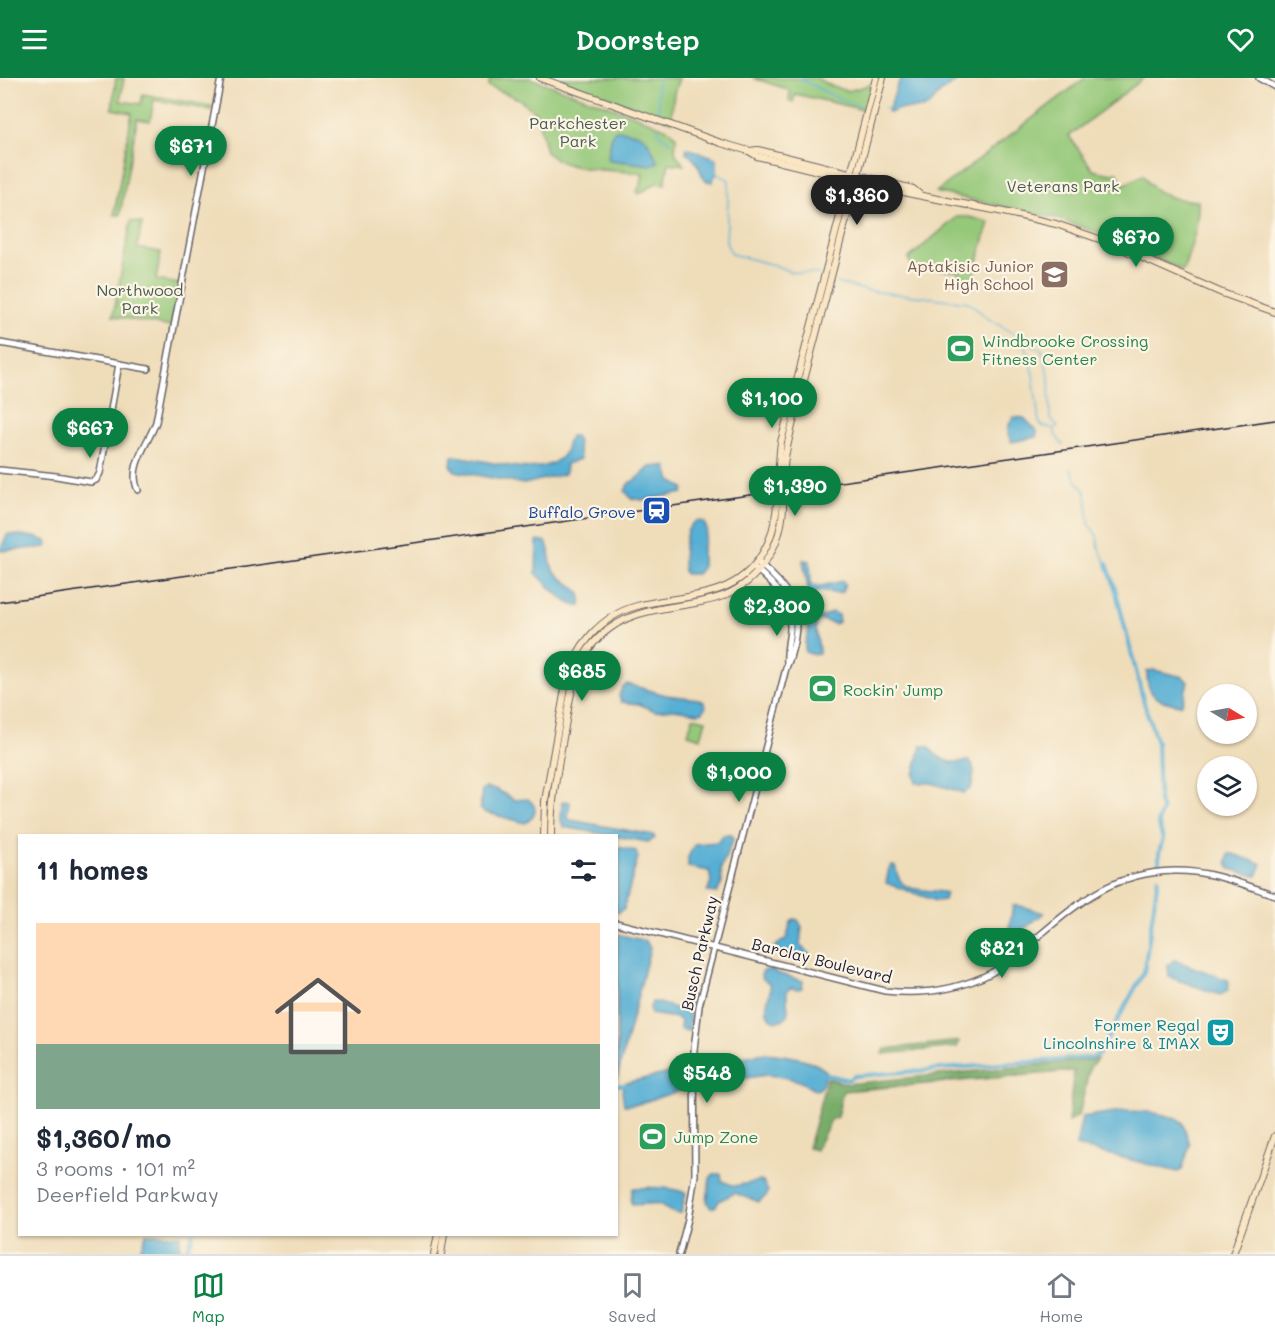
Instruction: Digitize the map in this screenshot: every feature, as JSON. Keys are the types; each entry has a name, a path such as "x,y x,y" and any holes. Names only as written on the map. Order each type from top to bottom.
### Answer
{"main road":[{"path":"540,78 681,130 749,151 756,156 832,175 853,177"},
{"path":"551,834 553,791 573,685 588,650 605,632 630,617 650,611 704,603 736,589 775,543 783,519 786,454 876,78"},
{"path":"544,834 546,791 566,683 572,664 583,644 600,626 626,610 707,594 737,581 757,566 775,525 781,444 845,197 883,78"},
{"path":"749,151 758,150 919,195 1036,219 1077,231 1222,293 1275,311"},
{"path":"832,175 843,184 845,197"},
{"path":"1233,1254 1275,1136"},
{"path":"434,1254 438,1236"},
{"path":"441,1254 444,1236"}],"street":[{"path":"138,489 135,482 138,463 153,430 193,230 220,78"},
{"path":"1259,78 1275,87"},
{"path":"0,343 148,369"},
{"path":"0,470 92,482 96,480 100,473 119,364"},
{"name":"Busch Parkway","path":"679,1254 688,1219 696,1168 694,1050 703,991 787,664 791,656 795,632 794,606 784,585 757,566"},
{"name":"Barclay Boulevard","path":"618,923 885,991 925,992 964,984 991,973 1094,893 1142,874 1173,871 1207,874 1275,895"}],"green space":[{"path":"116,78 124,78 120,101 141,104 143,94 212,106 211,110 154,100 150,121 137,119 120,215 114,215 132,113 112,109"},
{"name":"Parkchester Park","path":"491,78 530,78 672,131 676,137 675,153 684,165 669,163 665,184 656,183 639,194 636,192 641,185 643,174 566,164 546,152 537,114 519,99 488,86"},
{"path":"679,78 674,93 671,121 560,79"},
{"path":"753,78 817,78 833,87 848,91 872,84 865,110 795,94 793,102 789,101 790,91"},
{"name":"Veterans Park","path":"1085,78 1144,78 1069,136 1093,170 1111,174 1117,172 1123,185 1143,175 1153,188 1166,196 1198,201 1196,228 1183,271 1105,235 1055,218 936,192"},
{"path":"957,217 969,217 989,222 972,282 960,277 957,271 913,268 908,259"},
{"name":"Northwood Park","path":"131,221 142,223 137,248 161,252 156,280 180,284 171,327 113,316"},
{"path":"693,717 706,720 701,738 688,734"},
{"path":"959,1041 957,1047 882,1054 885,1049"},
{"path":"1097,1059 1090,1067 1079,1115 1068,1122 1074,1071 843,1091 837,1117 831,1120 816,1150 808,1148 827,1078 847,1084"}],"water":[{"path":"902,78 961,78 940,93 929,106 922,109 899,109 889,113 887,111"},
{"path":"616,130 634,132 644,137 658,162 652,165 610,160 608,158 612,134"},
{"path":"687,148 717,160 717,174 713,182 704,180 698,165 686,152"},
{"path":"1014,417 1024,418 1037,431 1036,437 1012,442 1008,430"},
{"path":"570,436 575,436 577,439 580,459 566,464 565,474 524,484 455,471 451,466 452,456 527,468 541,467 554,462 564,454"},
{"path":"650,467 667,467 671,481 684,488 683,493 642,500 631,498 625,491 629,483"},
{"path":"697,521 704,522 707,530 702,550 702,568 697,574 685,574 683,558 687,532"},
{"path":"8,534 35,537 48,542 46,547 1,551"},
{"path":"537,541 545,541 553,569 580,594 581,606 575,606 563,599 536,573"},
{"path":"803,560 810,561 811,585 821,586 843,581 845,584 842,592 819,591 809,594"},
{"path":"831,612 838,615 839,622 835,624 821,620 817,622 819,653 814,655 805,652 805,642 809,631 806,615 824,617"},
{"path":"1154,670 1183,677 1188,682 1182,703 1179,705 1159,699 1151,692 1147,671"},
{"path":"627,684 666,695 699,699 706,706 703,712 698,713 674,709 655,711 639,704 621,702 619,696 622,687"},
{"path":"921,746 928,746 934,753 946,760 969,761 974,770 971,788 964,793 932,783 916,783 914,775"},
{"path":"495,789 515,800 528,799 534,805 534,815 525,823 484,812 480,809 482,790"},
{"path":"562,802 570,802 568,818 570,820 653,835 655,838 648,842 618,837 618,834 603,834 564,827 561,821"},
{"path":"723,835 732,835 733,840 721,868 722,883 717,893 707,892 711,881 709,871 688,867 688,857 695,844 718,842"},
{"path":"618,847 636,851 638,857 624,908 618,913"},
{"path":"1229,854 1262,864 1257,876 1230,869 1227,862"},
{"path":"892,865 895,866 903,884 914,889 946,893 944,900 936,901 886,883 889,868"},
{"path":"1017,905 1044,913 1018,932 1006,945 1013,906"},
{"path":"794,919 798,920 802,927 800,945 810,955 806,960 791,952 775,953 773,948 787,938 790,923"},
{"path":"618,934 646,941 650,948 618,1074"},
{"path":"1174,960 1228,980 1228,991 1220,995 1169,977 1168,965"},
{"path":"771,969 803,981 802,988 790,988 787,991 787,1015 779,1021 769,1017 767,1013 770,984 761,975 763,971"},
{"path":"689,992 694,1000 689,1016 689,1031 680,1029 681,1021 677,1018 651,1014 652,1002 681,1008"},
{"path":"766,1053 808,1061 823,1068 829,1074 825,1075 823,1083 816,1090 797,1081 770,1075 714,1083 703,1077 702,1069 709,1062"},
{"path":"683,1070 688,1071 688,1076 682,1090 638,1104 624,1105 622,1091 625,1083"},
{"path":"1122,1111 1153,1113 1182,1122 1190,1144 1182,1170 1178,1172 1076,1146 1082,1117"},
{"path":"714,1174 721,1174 722,1181 734,1186 763,1182 768,1191 767,1195 759,1202 734,1193 719,1201 715,1207 710,1207 707,1201 710,1178"},
{"path":"634,1188 660,1188 686,1193 681,1213 670,1211 661,1204 631,1203"},
{"path":"145,1236 180,1236 180,1254 138,1254"}],"waterway":[{"path":"659,78 657,87 659,112"},
{"path":"799,78 833,96 860,106"},
{"path":"883,108 888,109"},
{"path":"658,128 660,135 671,142"},
{"path":"717,174 729,180 726,242 731,254 774,265 791,272 819,274"},
{"path":"837,283 869,291 969,302 987,318 1042,350 1049,377 1050,418 1058,426 1054,429 1063,445"},
{"path":"1021,337 1031,358 1039,422 1042,426 1052,428"},
{"path":"1071,469 1086,493 1089,524 1097,536 1099,549 1107,564"},
{"path":"1107,564 1157,743 1159,801 1162,810 1158,822 1163,839 1159,852 1159,865"},
{"path":"825,1074 848,1080 854,1076 1093,1057 1099,1054 1144,972 1158,878"},
{"path":"618,1085 628,1085"},
{"path":"184,1254 192,1236"}],"railway":[{"path":"0,602 1275,420"}],"place":[{"name":"Aptakisic Junior High School","path":"1055,274"},
{"name":"Windbrooke Crossing Fitness Center","path":"961,349"},
{"name":"Buffalo Grove","path":"657,511"},
{"name":"Rockin' Jump","path":"822,689"},
{"name":"Former Regal Lincolnshire & IMAX","path":"1221,1033"},
{"name":"Jump Zone","path":"653,1136"}]}
